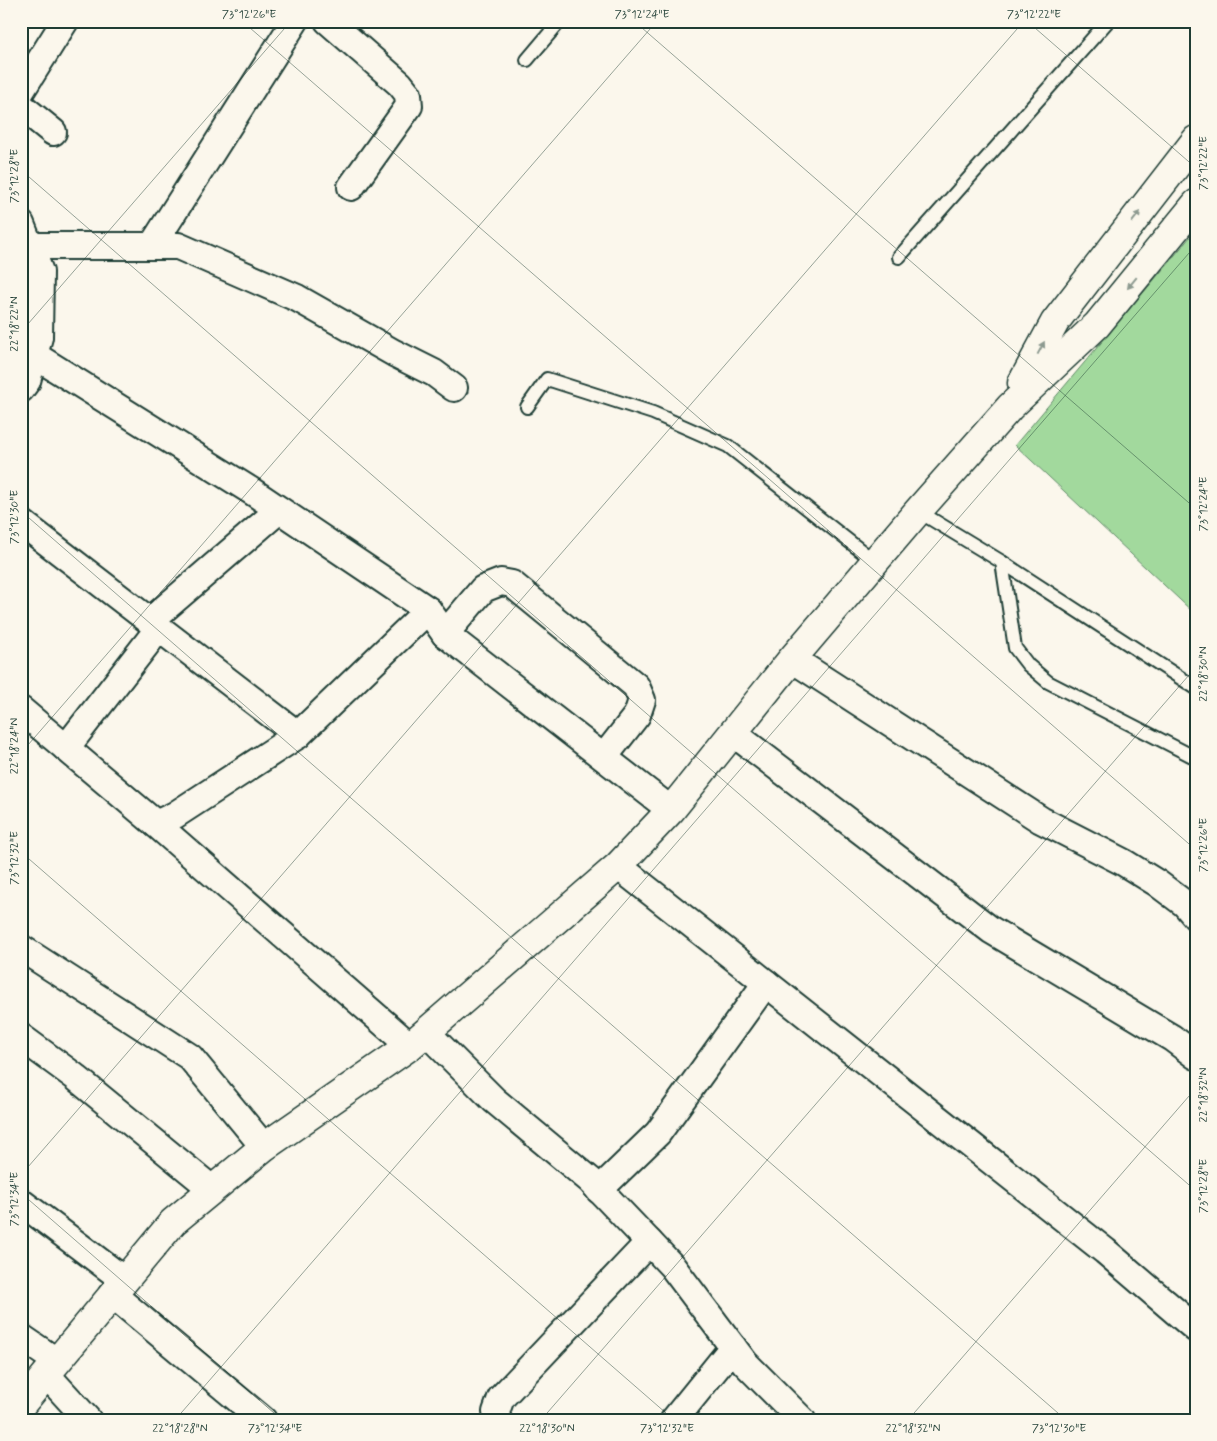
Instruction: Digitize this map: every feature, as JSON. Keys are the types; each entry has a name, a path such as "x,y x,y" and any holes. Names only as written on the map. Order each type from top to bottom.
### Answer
{"street":[{"path":"21,91 65,21"},
{"path":"152,246 295,21"},
{"path":"328,21 400,84 408,94 409,106 351,188"},
{"path":"21,106 54,132"},
{"path":"1010,407 1055,322 1196,140"},
{"path":"21,1404 173,1222 264,1147 418,1039 618,866 672,810 792,659 874,561 1010,407 1097,325 1196,204"},
{"path":"21,389 27,381 39,337 40,272 26,235 152,246 178,246 297,298 394,353 434,373 454,388"},
{"path":"34,355 279,510 428,610 445,634 672,810"},
{"path":"66,748 154,624 279,510"},
{"path":"21,522 298,735"},
{"path":"445,634 483,590 501,582 512,584 636,686 642,700 637,715 604,757"},
{"path":"156,824 175,815 298,735 428,610"},
{"path":"792,659 1041,820 1123,862 1157,883 1186,904 1196,917"},
{"path":"21,710 156,824 590,1180 672,1266 745,1363 802,1420"},
{"path":"733,733 992,930 1172,1038 1196,1056"},
{"path":"618,866 1105,1251 1196,1329"},
{"path":"21,948 190,1057 264,1147"},
{"path":"599,1190 658,1133 766,983"},
{"path":"21,1037 74,1076 212,1189"},
{"path":"21,1202 118,1287 263,1420"},
{"path":"498,1420 496,1412 501,1398 649,1242"},
{"path":"21,1337 51,1368 88,1420"},
{"path":"674,1420 733,1347"}],"lane":[{"path":"527,60 560,21"},
{"path":"899,257 1108,21"},
{"path":"527,407 546,379 654,413 728,446 874,561"},
{"path":"918,511 1002,562 1196,688"},
{"path":"1002,562 1015,648 1028,665 1048,682 1196,758"}],"green space":[{"path":"1196,230 1196,615 1015,445"}]}
